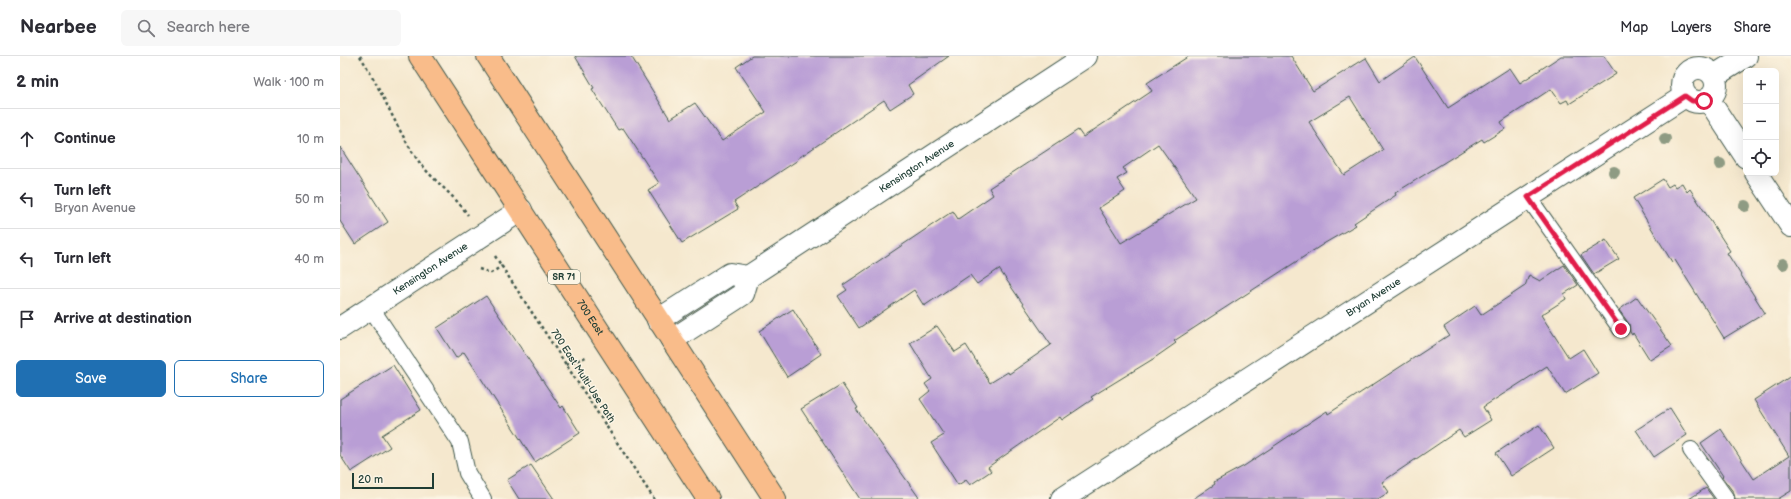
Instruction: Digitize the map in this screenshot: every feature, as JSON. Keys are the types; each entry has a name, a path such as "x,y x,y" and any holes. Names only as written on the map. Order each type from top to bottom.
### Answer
{"main road":[{"name":"700 East","path":"420,56 708,499"},
{"path":"488,56 775,499"}],"street":[{"name":"Kensington Avenue","path":"748,276 1086,56"},
{"path":"1714,76 1746,56"},
{"path":"1685,63 1710,72 1714,76 1716,85 1715,90 1708,99 1698,102 1692,101 1685,96 1682,83 1685,63"},
{"name":"Bryan Avenue","path":"1062,499 1685,96"},
{"path":"1708,99 1743,152"},
{"path":"1758,176 1791,226"},
{"name":"Kensington Avenue","path":"340,328 521,210"},
{"path":"658,320 730,274 748,276 743,294 672,340"}],"lane":[{"path":"1528,197 1621,329"},
{"path":"371,308 460,442 466,473 483,499"},
{"path":"1691,450 1726,499"}],"path":[{"path":"360,56 369,69 401,133 416,157 466,212"},
{"name":"700 East Multi-Use Path","path":"499,262 654,499"},
{"path":"491,273 502,266"},
{"path":"566,365 581,359"}],"building":[{"path":"575,56 631,56 670,119 695,103 722,141 766,112 736,67 752,56 949,56 908,85 913,94 890,109 884,100 797,159 798,160 734,202 738,209 682,243 648,190 659,183 623,128 618,130 592,89 594,88"},
{"path":"1189,56 1291,56 1313,91 1366,58 1380,81 1415,57 1448,108 1510,68 1520,83 1561,56 1604,56 1616,74 1569,104 1567,100 1561,103 1551,89 1501,122 1505,129 1484,142 1482,139 1395,193 1396,195 1354,223 1356,225 1325,243 1174,341 1176,343 1091,397 1093,399 1062,420 1060,417 988,467 991,471 970,485 966,480 958,485 931,443 944,435 920,399 930,391 925,384 932,379 910,343 937,326 955,352 966,345 990,383 1008,372 1009,374 1051,345 999,269 977,284 970,275 924,306 914,290 859,328 838,296 847,290 843,285 953,211 958,219 993,195 989,188 1078,130 1083,137 1115,116 1152,91 1147,83","holes":["1350,97 1383,150 1344,175 1309,122","1158,144 1196,198 1121,243 1099,208 1125,191 1117,179 1127,173 1123,168"]},
{"path":"340,147 388,222 355,244 340,221"},
{"path":"1663,179 1668,187 1673,184 1675,187 1682,183 1687,192 1690,189 1730,251 1727,253 1765,313 1724,338 1675,260 1672,262 1633,198"},
{"path":"1606,240 1619,259 1594,274 1581,255"},
{"path":"1564,265 1578,285 1564,294 1566,299 1541,315 1569,358 1583,349 1598,373 1565,394 1547,366 1483,407 1491,420 1464,437 1459,430 1382,482 1389,492 1378,499 1193,499 1215,484 1214,482 1244,466 1327,411 1328,414 1449,335 1444,327 1475,306 1481,315 1525,286 1529,275 1540,281"},
{"path":"486,296 561,408 563,406 580,433 535,462 464,352 456,358 437,328"},
{"path":"1637,297 1672,346 1650,360 1633,333 1632,335 1630,332 1629,324 1619,310"},
{"path":"793,309 821,354 787,377 759,331"},
{"path":"393,365 421,410 382,435 390,447 351,472 340,455 340,399"},
{"path":"1791,376 1791,491 1778,499 1735,499 1734,493 1722,477 1723,476 1701,443 1721,429 1754,479 1789,456 1754,400"},
{"path":"842,384 858,408 856,409 920,499 860,499 801,409"},
{"path":"1670,408 1687,435 1654,457 1636,430"},
{"path":"1539,425 1554,448 1511,476 1496,453"},
{"path":"531,465 554,499 519,499 507,480"},
{"path":"1706,488 1714,499 1689,499"}],"route":[{"path":"1621,329 1528,197 1685,96 1692,101 1704,101"}]}
